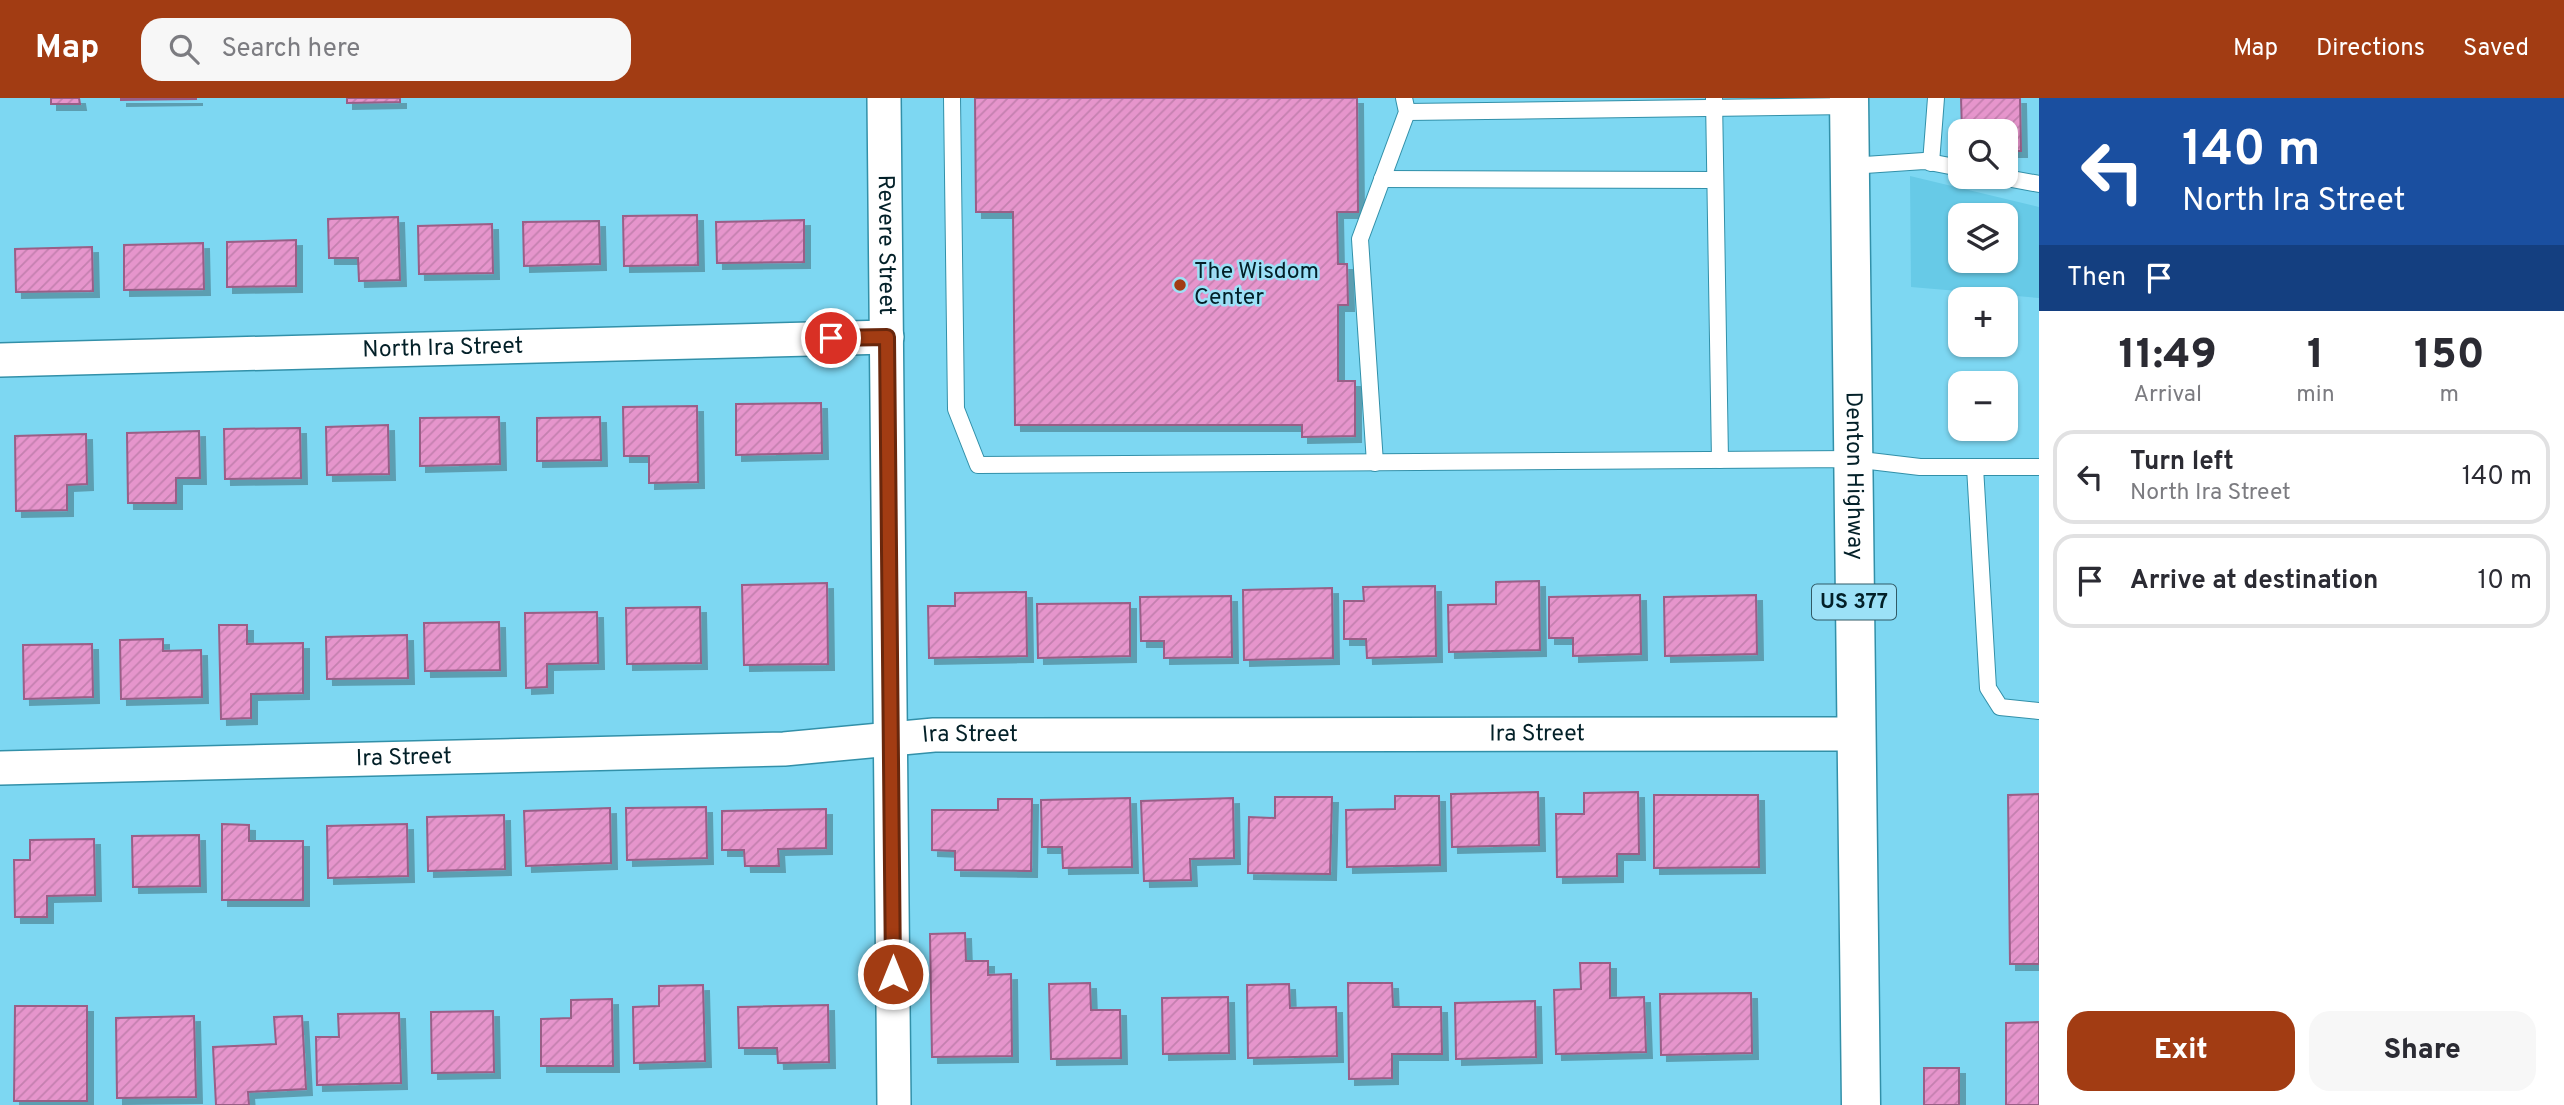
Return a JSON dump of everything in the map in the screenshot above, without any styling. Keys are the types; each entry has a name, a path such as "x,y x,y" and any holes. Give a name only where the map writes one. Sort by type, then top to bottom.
{"main road":[{"name":"Denton Highway","path":"1849,102 1861,1105"}],"street":[{"name":"Revere Street","path":"884,98 894,1105"},
{"name":"North Ira Street","path":"0,360 887,337"},
{"name":"Ira Street","path":"0,768 784,749 934,734 1856,734"}],"lane":[{"path":"953,98 956,409 978,465 1853,459 1920,467 2039,467"},
{"path":"1931,163 1936,98"},
{"path":"1375,463 1360,239 1405,105 1849,102"},
{"path":"1714,103 1720,460"},
{"path":"1850,166 1931,163 1948,167"},
{"path":"1382,179 1715,180"},
{"path":"2018,180 2039,184"},
{"path":"1975,467 1988,688 2000,707 2039,711"}],"shaded area":[{"path":"1910,176 1948,185 1948,189 1964,189 2039,207 2039,298 2018,296 2018,287 1948,287 1948,290 1911,287"}],"building":[{"path":"51,98 79,98 80,104 51,104"},
{"path":"196,98 196,99 121,100"},
{"path":"347,98 400,98 400,102 347,103"},
{"name":"The Wisdom Center","path":"975,98 1357,98 1358,212 1337,212 1338,264 1347,264 1348,305 1338,305 1338,381 1355,381 1355,436 1302,437 1302,425 1015,425 1013,212 976,212"},
{"path":"1961,98 2020,98 2021,151 2018,151 2018,119 1962,119"},
{"path":"697,215 698,265 624,266 623,216"},
{"path":"398,217 400,280 359,281 358,258 329,258 328,219"},
{"path":"804,220 804,262 717,263 716,222"},
{"path":"599,221 600,264 524,266 523,222"},
{"path":"492,224 493,273 419,274 418,226"},
{"path":"296,240 296,286 227,287 227,242"},
{"path":"203,243 204,289 124,290 124,245"},
{"path":"92,247 93,291 16,292 15,249"},
{"path":"821,403 822,453 736,455 736,404"},
{"path":"697,406 698,482 649,483 649,456 624,456 623,407"},
{"path":"499,417 500,464 420,466 420,418"},
{"path":"600,417 601,460 537,461 537,418"},
{"path":"388,425 389,474 327,475 326,427"},
{"path":"300,428 301,478 225,479 224,429"},
{"path":"199,431 200,478 176,478 176,503 128,503 127,433"},
{"path":"86,434 87,484 67,485 67,510 16,511 15,436"},
{"path":"1539,581 1540,650 1449,652 1448,605 1496,604 1496,582"},
{"path":"827,583 828,664 744,665 742,585"},
{"path":"1435,586 1436,656 1367,658 1366,639 1344,639 1344,601 1364,601 1363,587"},
{"path":"1332,588 1333,658 1244,660 1243,590"},
{"path":"1026,592 1027,656 929,658 928,606 955,606 955,593"},
{"path":"1640,595 1641,654 1573,656 1573,638 1549,638 1549,597"},
{"path":"1756,595 1757,654 1665,656 1664,597"},
{"path":"1231,596 1232,657 1164,658 1164,641 1141,641 1140,597"},
{"path":"1130,603 1130,656 1038,658 1037,604"},
{"path":"700,607 701,663 627,664 626,608"},
{"path":"597,612 598,663 547,664 547,687 526,688 525,613"},
{"path":"499,622 500,670 425,671 424,623"},
{"path":"219,625 247,625 247,644 303,643 303,693 251,694 251,718 221,719"},
{"path":"407,635 408,678 327,679 326,637"},
{"path":"163,639 163,651 201,650 202,697 121,699 120,640"},
{"path":"92,644 93,697 24,699 23,645"},
{"path":"1538,792 1539,845 1452,847 1451,794"},
{"path":"1638,792 1639,854 1617,854 1617,876 1557,877 1556,814 1584,814 1584,793"},
{"path":"2039,794 2039,964 2010,964 2008,795"},
{"path":"1654,795 1758,795 1759,867 1654,868"},
{"path":"1395,796 1439,796 1440,865 1347,867 1346,810 1395,809"},
{"path":"1275,797 1332,797 1330,874 1248,873 1249,817 1275,818"},
{"path":"1130,798 1132,867 1063,868 1062,847 1042,847 1041,800"},
{"path":"1233,798 1234,858 1190,859 1191,880 1144,881 1141,801"},
{"path":"998,799 1032,799 1031,871 955,870 955,851 932,850 932,810 998,810"},
{"path":"706,807 707,858 627,860 626,808"},
{"path":"610,808 611,863 526,866 524,811"},
{"path":"826,809 826,848 778,849 779,866 745,866 744,850 722,850 722,811"},
{"path":"504,815 505,869 428,871 427,817"},
{"path":"222,824 249,825 249,841 303,841 303,900 222,900"},
{"path":"407,824 408,876 328,878 327,826"},
{"path":"199,835 200,886 133,887 132,836"},
{"path":"94,839 95,895 47,896 47,917 15,917 14,860 30,860 30,840"},
{"path":"965,933 966,961 988,961 988,975 1011,974 1012,1056 932,1057 930,934"},
{"path":"1580,963 1610,963 1610,998 1644,997 1646,1052 1556,1054 1554,990 1581,989"},
{"path":"1090,983 1091,1010 1120,1010 1121,1058 1051,1059 1049,984"},
{"path":"1348,983 1392,983 1393,1007 1441,1007 1442,1054 1392,1054 1392,1078 1349,1079"},
{"path":"1289,984 1290,1008 1336,1007 1337,1056 1248,1058 1247,985"},
{"path":"703,985 705,1061 634,1063 633,1007 659,1006 659,986"},
{"path":"1751,993 1752,1053 1661,1055 1660,994"},
{"path":"1228,997 1229,1053 1163,1054 1162,998"},
{"path":"612,999 613,1066 541,1066 541,1019 571,1018 571,1000"},
{"path":"1535,1001 1536,1057 1456,1059 1455,1003"},
{"path":"828,1005 829,1062 778,1063 777,1048 739,1048 738,1007"},
{"path":"15,1006 87,1006 87,1101 14,1101"},
{"path":"493,1011 494,1072 432,1073 431,1012"},
{"path":"399,1013 401,1083 317,1085 316,1037 339,1037 338,1014"},
{"path":"194,1016 196,1097 117,1098 116,1018"},
{"path":"302,1016 306,1089 248,1092 249,1105 216,1105 213,1047 276,1044 274,1017"},
{"path":"2039,1022 2039,1105 2006,1105 2006,1023"},
{"path":"1924,1068 1959,1068 1959,1105 1924,1105"}],"place":[{"name":"The Wisdom Center","path":"1180,285"}],"route":[{"path":"831,338 887,337 893,974"}]}
